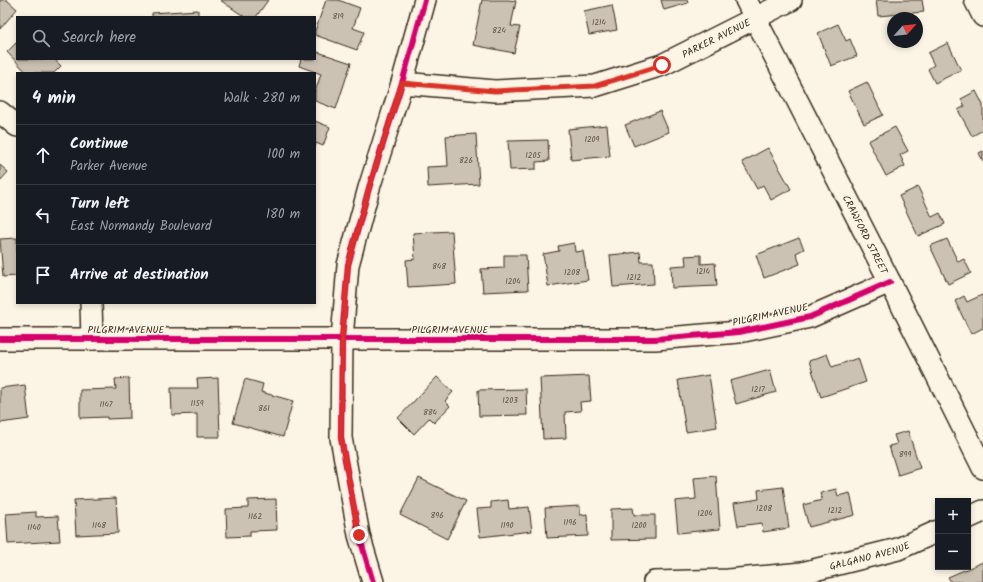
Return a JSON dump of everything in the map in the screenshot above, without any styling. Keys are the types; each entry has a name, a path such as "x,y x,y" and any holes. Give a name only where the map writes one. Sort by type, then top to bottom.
{"street":[{"path":"373,582 359,535 341,438 342,339 348,265 369,188 402,83 425,0"},
{"name":"PARKER AVENUE","path":"402,83 495,91 595,86 662,65 751,9 791,0"},
{"path":"975,0 983,16"},
{"name":"CRAWFORD STREET","path":"751,9 983,468"},
{"path":"0,112 16,125"},
{"name":"PILGRIM AVENUE","path":"0,339 655,339 739,332 810,317 890,282"},
{"path":"91,304 92,339"},
{"path":"971,517 983,511"},
{"name":"GALGANO AVENUE","path":"654,582 728,580 802,573 898,549 935,532"}],"building":[{"path":"0,0 7,0 17,9 0,29"},
{"path":"220,0 268,0 257,16 244,16"},
{"path":"326,0 338,0 360,8 353,28 364,32 357,50 316,35 316,28"},
{"path":"482,0 516,1 511,26 520,27 514,53 473,45"},
{"path":"661,0 687,0 688,3 664,10"},
{"path":"876,0 922,0 924,12 887,12 887,15 878,16"},
{"path":"612,5 617,30 589,35 584,11"},
{"path":"198,10 198,16 152,16 152,13"},
{"path":"838,24 846,41 850,39 857,56 831,66 818,33"},
{"path":"16,43 16,60 55,60 61,66 55,72 26,72 7,52"},
{"path":"948,43 961,70 935,83 928,69 934,65 928,53"},
{"path":"316,51 351,63 336,109 316,101 316,89 321,74 299,66 301,60 316,60"},
{"path":"867,82 883,115 864,124 848,91"},
{"path":"976,91 983,105 983,130 972,136 958,110 965,106 961,99"},
{"path":"660,111 669,132 634,146 625,125"},
{"path":"316,121 330,127 323,146 316,143"},
{"path":"607,125 610,156 571,160 568,129"},
{"path":"895,127 908,151 900,155 905,166 886,176 868,141"},
{"path":"476,134 479,184 428,187 427,167 448,166 446,136"},
{"path":"548,140 549,161 536,162 536,169 510,170 508,141"},
{"path":"768,148 791,189 771,200 763,185 757,189 742,162"},
{"path":"983,151 983,161 979,153"},
{"path":"0,165 8,172 0,181"},
{"path":"918,187 932,217 940,213 945,224 918,236 899,196"},
{"path":"452,231 456,284 408,287 406,260 415,259 413,233"},
{"path":"16,238 16,276 3,277 0,239"},
{"path":"799,238 804,249 796,253 800,264 764,278 756,255"},
{"path":"947,239 958,262 964,259 971,273 948,284 930,246"},
{"path":"574,243 575,252 583,251 588,280 548,286 543,254 559,251 558,246"},
{"path":"640,252 641,262 653,262 654,284 613,287 610,255"},
{"path":"504,255 526,255 528,290 483,292 481,269 504,268"},
{"path":"701,255 701,264 715,263 717,286 672,288 671,266 686,265 685,256"},
{"path":"982,295 983,328 971,334 955,301 964,296 967,302"},
{"path":"827,354 832,367 858,358 866,382 821,397 809,361"},
{"path":"770,370 776,392 736,404 730,381"},
{"path":"709,375 717,427 686,432 678,380"},
{"path":"589,376 591,401 580,402 581,411 565,412 566,438 543,439 540,378"},
{"path":"437,377 453,392 445,401 450,406 434,423 429,418 414,434 398,418"},
{"path":"129,378 130,418 80,418 80,390 116,389 115,379"},
{"path":"218,378 220,437 197,437 197,414 172,415 171,388 198,388 197,379"},
{"path":"245,379 263,384 261,392 293,401 283,437 233,423"},
{"path":"25,385 29,419 0,423 0,388"},
{"path":"526,389 527,415 479,416 478,390"},
{"path":"908,431 920,468 898,475 889,446 897,444 894,435"},
{"path":"716,476 720,529 678,533 675,501 696,499 694,478"},
{"path":"419,478 466,501 447,539 400,515"},
{"path":"783,487 789,528 763,532 762,523 738,526 734,503 759,499 758,490"},
{"path":"836,489 838,496 850,493 855,515 809,527 803,505 822,500 820,493"},
{"path":"116,498 118,533 76,535 74,500"},
{"path":"276,499 277,530 250,531 250,536 227,537 226,509 248,508 248,500"},
{"path":"508,500 509,509 529,507 532,531 480,537 477,509 491,508 491,502"},
{"path":"580,506 580,515 587,514 588,536 547,538 545,508"},
{"path":"633,508 634,515 655,515 655,539 611,540 611,509"},
{"path":"36,512 36,517 58,516 60,541 8,544 6,514"},
{"path":"983,562 983,582 951,582 948,577 964,570 971,570 971,567"}],"cycle path":[{"path":"373,582 359,535 341,438 342,339 348,265 369,188 402,83 425,0"},
{"path":"0,339 655,339 739,332 810,317 890,282"}],"route":[{"path":"359,535 341,438 342,339 348,265 369,188 402,83 495,91 595,86 662,65"}]}
